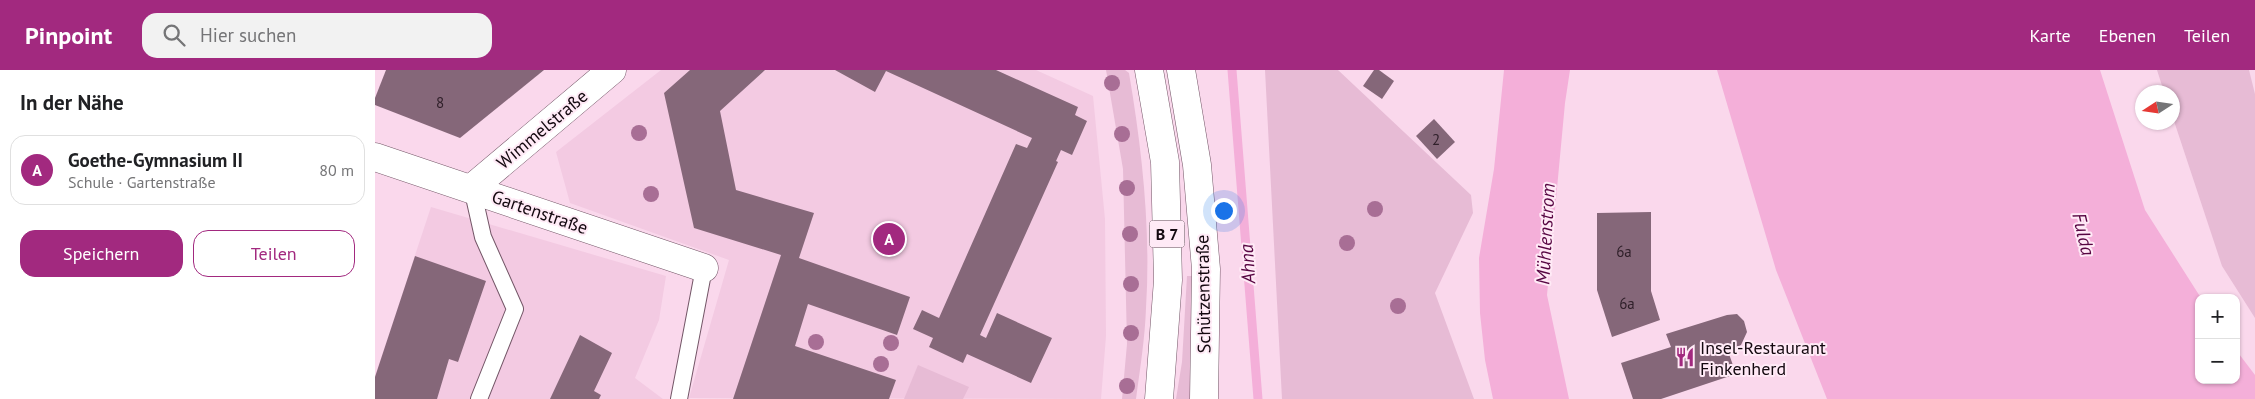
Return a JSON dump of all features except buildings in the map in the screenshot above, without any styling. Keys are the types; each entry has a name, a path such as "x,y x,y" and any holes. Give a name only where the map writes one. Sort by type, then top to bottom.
{"main road":[{"name":"Wimmelstraße","path":"472,188 611,70"},
{"name":"Schützenstraße","path":"1149,70 1165,162 1168,280 1159,399"},
{"name":"Schützenstraße","path":"1181,70 1197,165 1206,269 1204,399"},
{"name":"Gartenstraße","path":"375,157 472,188 704,268"}],"lane":[{"path":"472,188 483,237 515,309 479,399"},
{"path":"679,399 704,268"}],"shaded area":[{"path":"661,70 1036,70 1093,96 1105,219 1106,336 1101,399 689,398 729,260 570,203 556,152"},
{"path":"1106,70 1125,70 1129,73 1138,131 1144,190 1147,249 1145,331 1136,399 1122,399 1127,344 1123,169"},
{"path":"1265,70 1338,70 1471,195 1473,213 1435,293 1474,399 1282,399"},
{"path":"2157,70 2249,70 2255,94 2255,318 2222,266 2177,130 2180,130 2180,85 2162,85"},
{"path":"431,207 666,276 659,320 635,378 663,399 375,399 375,376"},
{"path":"1187,276 1195,276 1192,399 1176,399 1182,362"},
{"path":"918,365 969,387 963,399 904,399"}],"water":[{"name":"Mühlenstrom","path":"1504,70 1570,70 1565,103 1547,295 1569,399 1493,399 1485,360 1480,313 1479,258 1494,169"},
{"name":"Fulda","path":"1717,70 2100,70 2145,210 2198,294 2195,294 2195,384 2240,384 2240,355 2255,375 2255,399 1827,399 1776,270"}],"waterway":[{"name":"Ahna","path":"1232,70 1258,399"}],"place":[{"name":"Goethe-Gymnasium II","path":"889,239"},
{"name":"Insel-Restaurant Finkenherd","path":"1685,357"}]}
